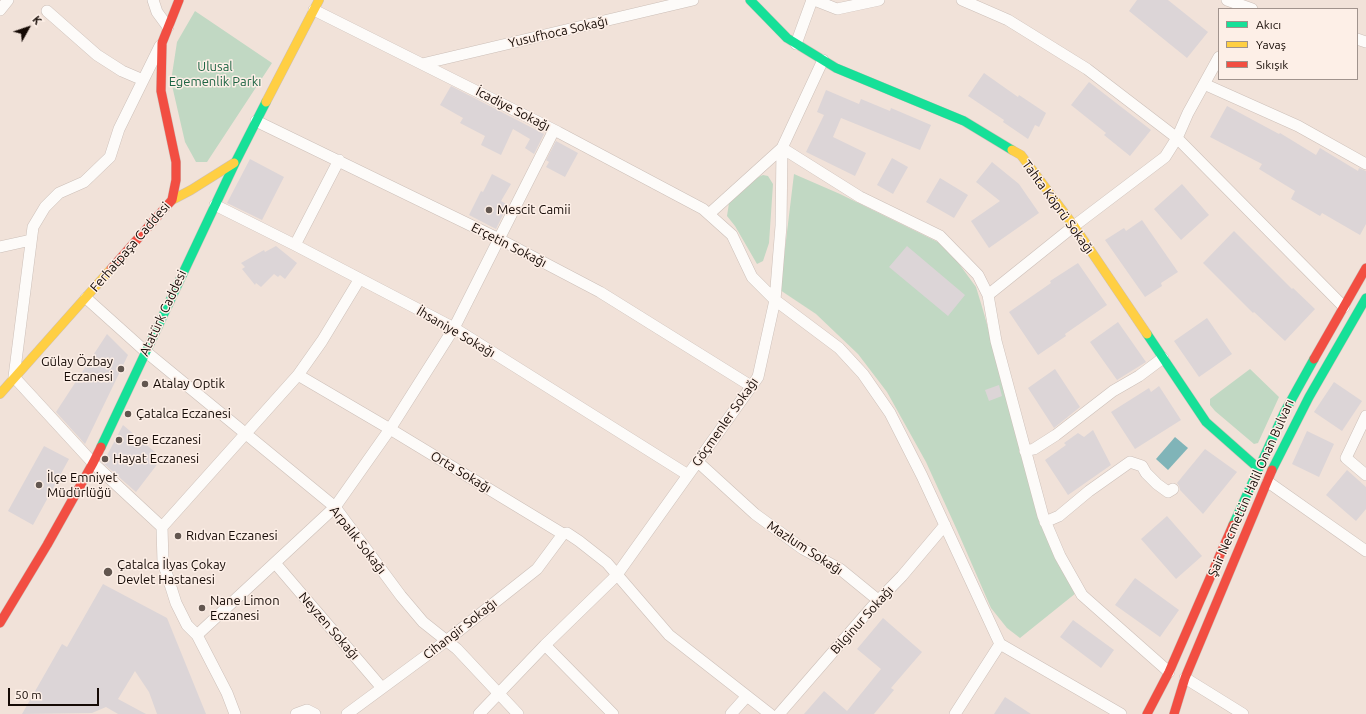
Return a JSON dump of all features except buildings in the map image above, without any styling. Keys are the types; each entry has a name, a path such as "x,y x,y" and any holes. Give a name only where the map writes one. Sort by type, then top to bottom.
{"main road":[{"name":"Ferhatpaşa Caddesi","path":"0,394 172,200 176,180 176,162 161,91 162,43 179,0"},
{"name":"Tahta Köprü Sokağı","path":"750,0 787,38 836,68 964,121 1021,154 1074,226 1206,422 1258,468"},
{"name":"Atatürk Caddesi","path":"0,623 47,545 93,463 235,163 317,5"},
{"path":"172,200 235,163"},
{"name":"Şair Necmettin Halil Onan Bulvarı","path":"1147,714 1169,672 1258,468 1284,413 1366,268"},
{"name":"Şair Necmettin Halil Onan Bulvarı","path":"1174,714 1185,678 1268,482 1312,391 1366,298"}],"street":[{"path":"0,10 8,0"},
{"path":"153,0 157,12 168,27"},
{"name":"Yusufhoca Sokağı","path":"422,64 693,0"},
{"path":"796,44 813,0 837,9 879,0"},
{"path":"962,0 1008,20 1087,69 1178,138 1344,306"},
{"path":"1227,0 1248,6"},
{"name":"İcadiye Sokağı","path":"317,5 422,64 554,130 703,209 732,235 752,277 775,300 839,348 864,374 890,413 922,476 1000,644"},
{"path":"47,11 97,55 122,71 143,80"},
{"path":"162,43 119,129 110,157 84,182 59,193 45,207 33,227 14,377 93,463 162,527"},
{"path":"988,295 1074,226 1165,158 1178,138 1188,113 1218,59"},
{"name":"Göçmenler Sokağı","path":"479,714 545,645 616,576 758,377 775,300 781,226 782,148 823,60"},
{"path":"1204,84 1298,126 1366,164"},
{"name":"Erçetin Sokağı","path":"256,121 499,239 600,292 751,386"},
{"path":"197,635 335,507 390,429 454,328 554,130"},
{"path":"709,214 782,148 860,197 940,236 978,275 988,295 996,341 1025,451 1045,522 1060,556 1082,595 1169,672"},
{"path":"295,245 339,160"},
{"name":"İhsaniye Sokağı","path":"215,205 454,328 688,475"},
{"path":"0,247 31,240"},
{"path":"235,714 227,693 197,635 187,625 179,608 163,562 162,527 298,375 322,341 359,280"},
{"name":"Arpalık Sokağı","path":"86,298 145,351 335,507 423,622 457,649 518,714"},
{"path":"1025,451 1034,449 1113,391 1139,376 1163,358"},
{"name":"Orta Sokağı","path":"298,375 563,534 567,533 607,563 616,576"},
{"path":"1366,416 1346,458 1366,475"},
{"name":"Mazlum Sokağı","path":"698,462 755,514 803,549 840,569 878,600"},
{"path":"1045,522 1059,516 1089,491 1130,462 1142,466 1146,473 1168,492 1173,489"},
{"path":"1268,482 1366,551"},
{"name":"Bilginur Sokağı","path":"779,714 878,600 902,576 945,526"},
{"name":"Cihangir Sokağı","path":"347,714 446,641 537,569 563,534"},
{"name":"Neyzen Sokağı","path":"275,563 382,688"},
{"path":"616,576 669,635 770,714"},
{"path":"955,714 1000,644 1121,714"},
{"path":"545,645 613,714"},
{"path":"1185,678 1243,714"},
{"path":"731,714 747,696"},
{"path":"296,714 307,710 315,714"}],"green space":[{"name":"Ulusal Egemenlik Parkı","path":"195,11 272,63 207,162 196,162 185,142 171,81 177,42"},
{"path":"794,174 840,194 946,246 976,287 1015,425 1076,593 1020,638 1007,628 991,608 926,462 887,392 858,354 816,314 780,290"},
{"path":"763,175 768,176 773,184 769,243 763,261 757,264 735,226 727,216 729,203 754,179"},
{"path":"1250,369 1279,397 1258,443 1254,444 1210,405 1210,399"}],"water":[{"path":"1175,437 1188,448 1168,470 1156,459"}],"traffic: fast":[{"path":"750,0 787,38 836,68 964,121 1012,150"},
{"path":"101,447 235,163 266,102"},
{"path":"1272,470 1309,397 1366,298"},
{"path":"1147,334 1206,422 1258,468"},
{"path":"1233,525 1284,413 1314,359"}],"traffic: slow":[{"path":"266,102 319,0"},
{"path":"1012,150 1021,155 1074,226 1147,334"},
{"path":"172,200 234,163"},
{"path":"0,394 111,269"}],"traffic: jam":[{"path":"111,269 172,200 176,180 176,162 161,91 162,43 179,0"},
{"path":"1314,359 1366,268"},
{"path":"0,623 47,545 101,447"},
{"path":"1174,714 1185,678 1272,470"},
{"path":"1147,714 1169,672 1233,525"}],"place":[{"name":"Mescit Camii","path":"489,210"},
{"name":"Gülay Özbay Eczanesi","path":"121,369"},
{"name":"Atalay Optik","path":"145,384"},
{"name":"Çatalca Eczanesi","path":"128,414"},
{"name":"Ege Eczanesi","path":"119,440"},
{"name":"Hayat Eczanesi","path":"105,459"},
{"name":"İlçe Emniyet Müdürlüğü","path":"39,485"},
{"name":"Rıdvan Eczanesi","path":"178,536"},
{"name":"Çatalca İlyas Çokay Devlet Hastanesi","path":"108,572"},
{"name":"Nane Limon Eczanesi","path":"202,608"}]}
